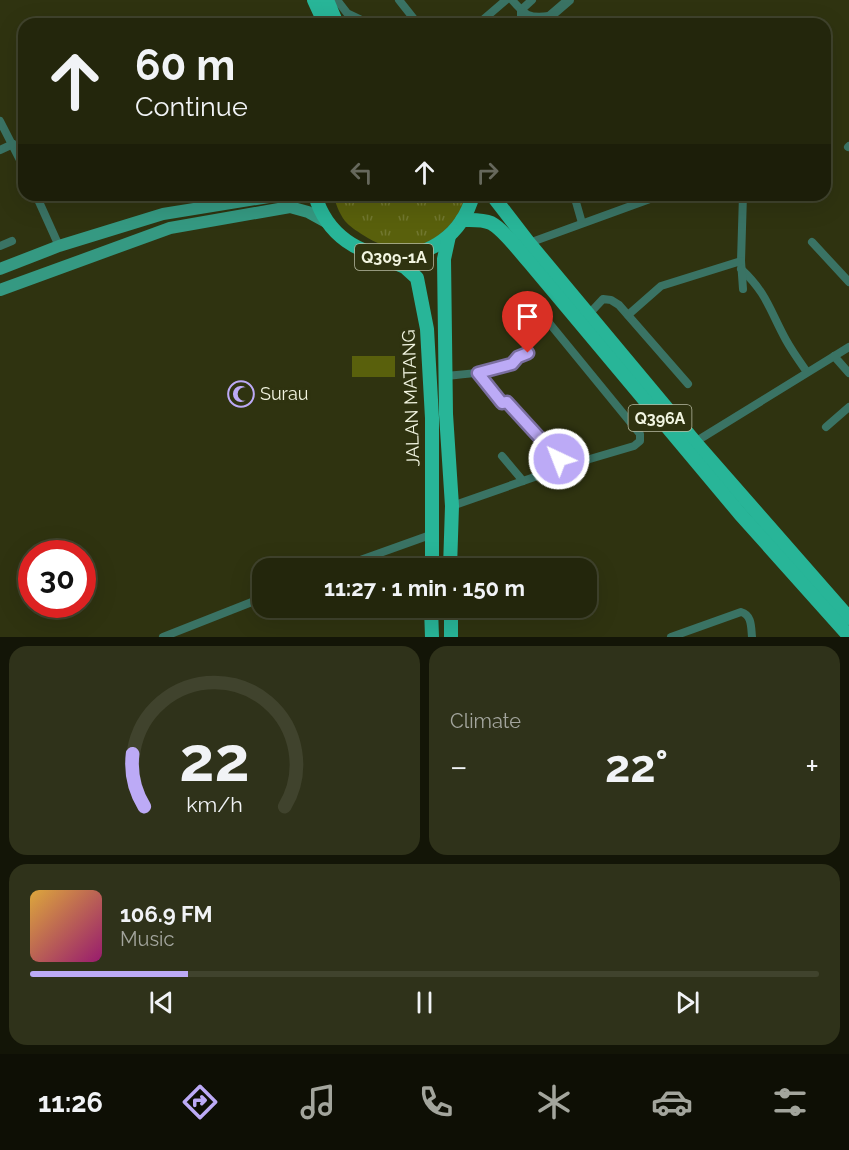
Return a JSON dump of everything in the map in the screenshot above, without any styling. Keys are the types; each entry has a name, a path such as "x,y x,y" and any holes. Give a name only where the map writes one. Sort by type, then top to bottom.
{"main road":[{"path":"316,0 323,18"},
{"path":"327,0 334,18"},
{"path":"0,269 59,246 163,214 244,201"},
{"name":"Q309-1A","path":"317,201 328,223 348,243 374,254 400,256 418,253 448,236 462,220 470,201"},
{"path":"497,201 694,442 849,618"},
{"path":"0,290 170,228 290,207 308,212 328,223"},
{"name":"Q396A","path":"462,220 486,221 493,224 529,262 740,514 849,636"},
{"name":"JALAN MATANG","path":"448,236 444,259 446,414 452,506 450,558"},
{"name":"JALAN MATANG","path":"374,254 405,267 417,278 427,329 430,366 432,558"},
{"path":"431,618 432,637"},
{"path":"450,618 451,637"}],"street":[{"path":"337,0 347,13 357,18"},
{"path":"399,0 413,18"},
{"path":"485,18 506,0"},
{"path":"512,0 520,10 535,18 550,16"},
{"path":"520,10 532,0"},
{"path":"548,18 569,0"},
{"path":"520,10 521,18"},
{"path":"0,121 18,154"},
{"path":"0,150 14,144"},
{"path":"39,201 59,246"},
{"path":"576,201 582,223"},
{"path":"529,243 644,201"},
{"path":"743,201 741,265 743,289"},
{"path":"0,246 12,241"},
{"path":"812,242 849,282"},
{"path":"628,315 661,285 741,265"},
{"path":"741,265 757,283 787,342 807,372"},
{"path":"588,314 607,298 619,305 688,384"},
{"path":"446,376 478,373 512,364 518,357 528,353 532,327 542,319 550,324 640,434 640,441 634,446 566,466 452,506"},
{"path":"694,442 849,346"},
{"path":"834,356 849,373"},
{"path":"478,373 502,403 507,402 566,466"},
{"path":"826,427 849,407"},
{"path":"502,456 523,481"},
{"path":"366,558 433,534"},
{"path":"163,637 252,602"},
{"path":"671,637 741,612 750,618 752,637"}],"green space":[{"path":"335,201 464,201 450,225 438,236 411,247 395,247 379,243 363,235 345,221"},
{"path":"352,356 395,356 395,377 352,377"}],"place":[{"name":"Surau","path":"241,394"}],"route":[{"path":"528,353 518,357 512,364 478,373 502,403 507,402 559,459"}]}
